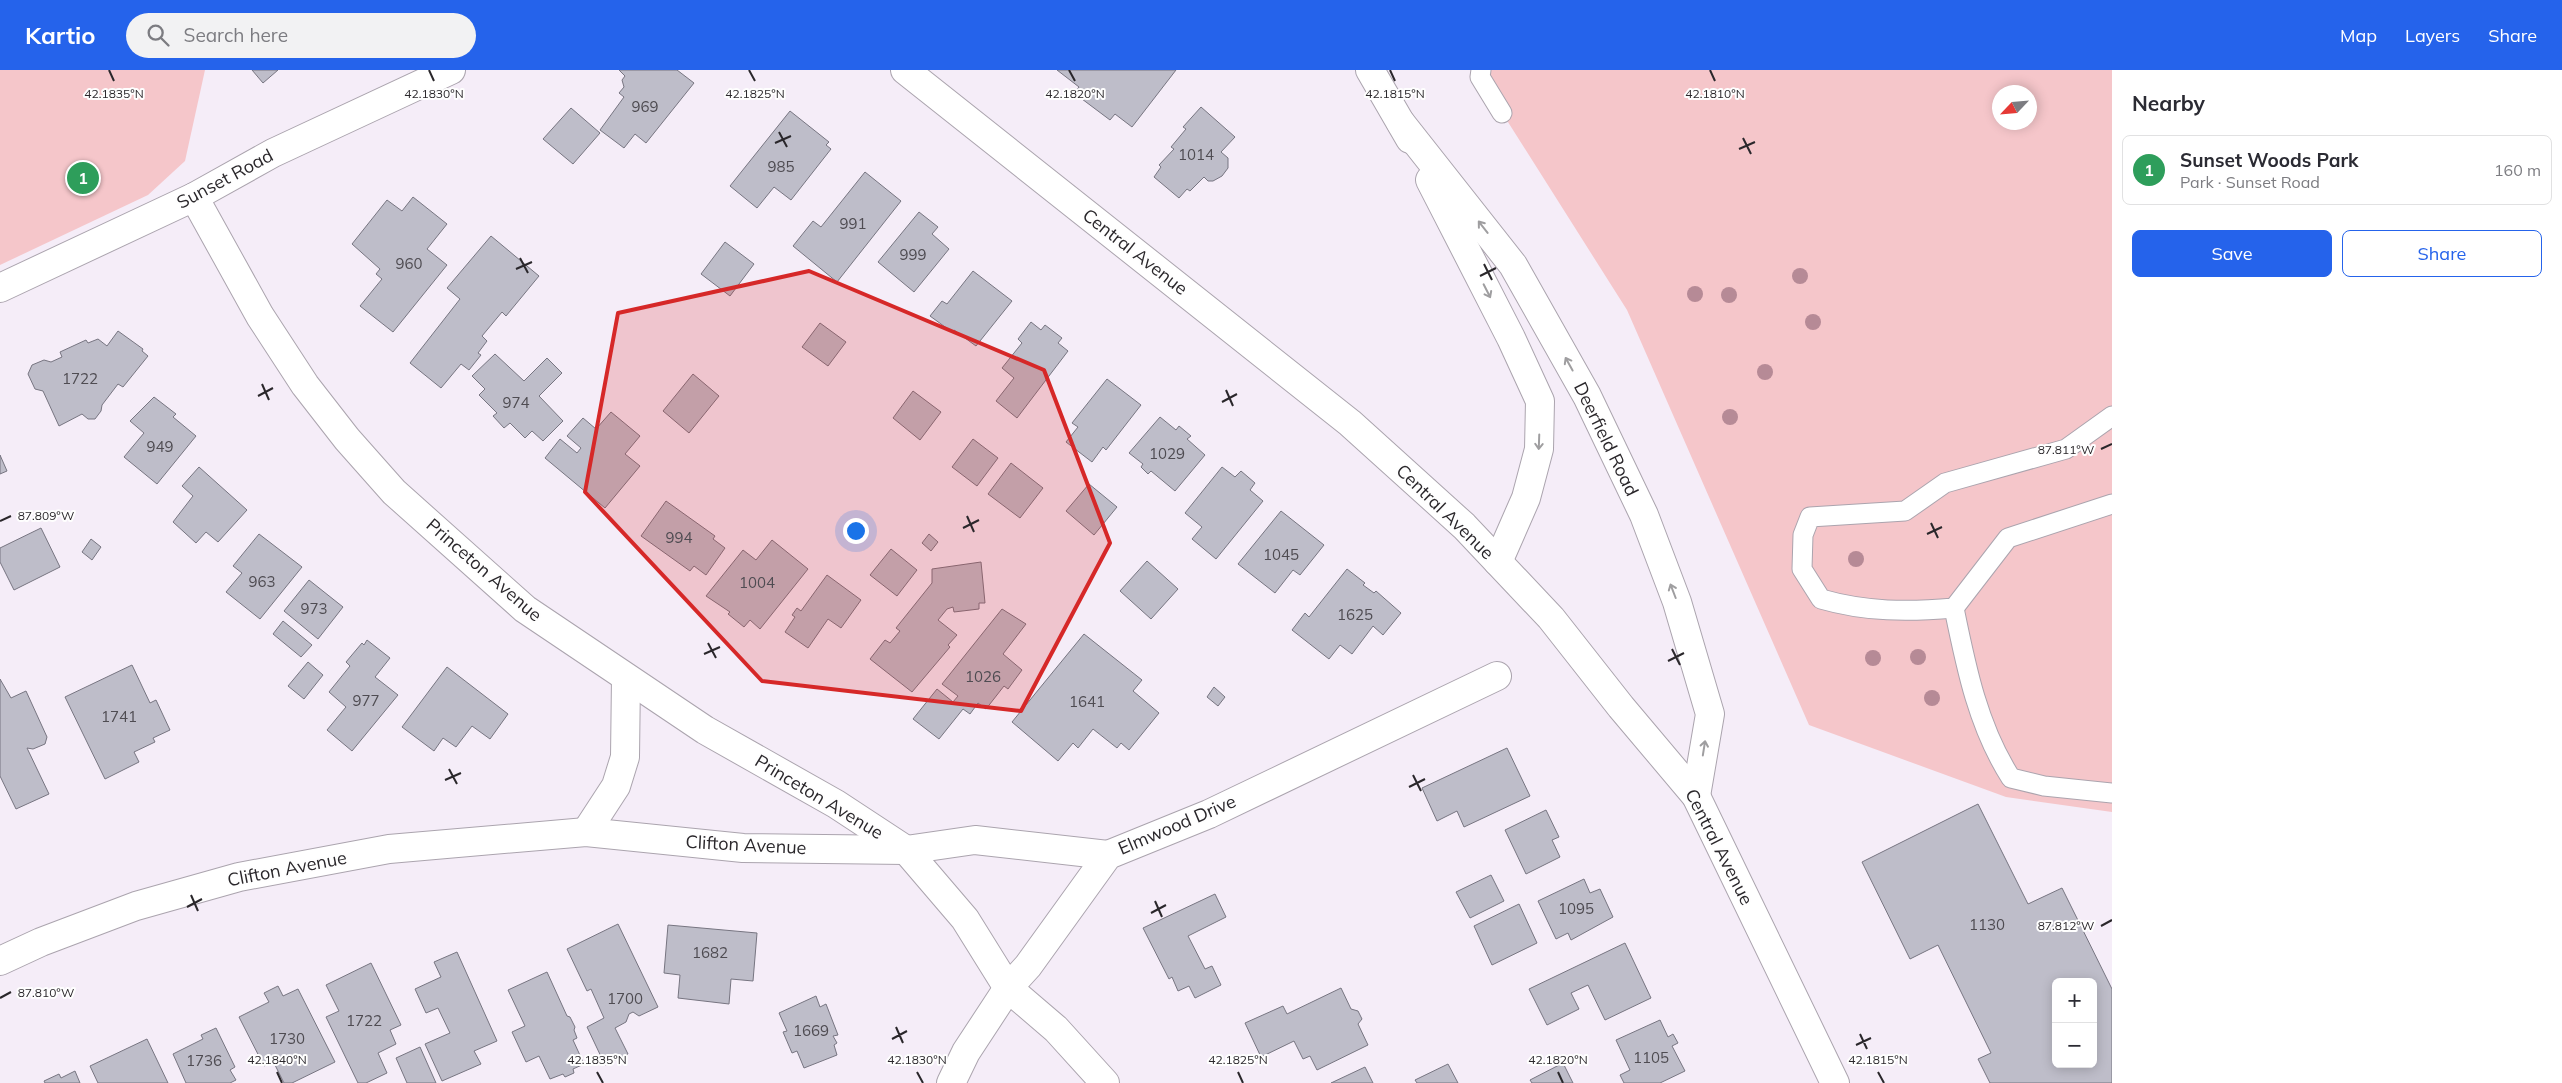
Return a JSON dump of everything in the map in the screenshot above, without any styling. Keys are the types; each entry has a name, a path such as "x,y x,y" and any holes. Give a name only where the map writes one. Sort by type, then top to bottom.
{"street":[{"name":"Sunset Road","path":"0,288 194,196 274,153 451,70"},
{"name":"Central Avenue","path":"905,70 1350,423 1464,526 1551,618 1621,707 1696,796 1835,1083"},
{"name":"Deerfield Road","path":"1370,70 1402,123 1512,338 1540,401 1539,448 1526,498 1498,562"},
{"name":"Deerfield Road","path":"1402,123 1513,265 1587,396 1644,515 1677,602 1710,714 1696,796"},
{"name":"Princeton Avenue","path":"194,196 260,316 305,385 353,446 394,492 525,609 705,730 836,804 906,850 964,919 1008,988 1056,1029 1106,1083"},
{"name":"Elmwood Drive","path":"951,1083 966,1052 1008,988 1028,966 1108,855 1208,814 1497,676"},
{"path":"586,832 616,786 625,756 626,678"},
{"name":"Clifton Avenue","path":"0,961 41,942 136,906 239,876 389,849 586,832 743,848 906,850"},
{"path":"906,850 975,840 1108,855"}],"lane":[{"path":"1481,70 1480,77 1502,113"},
{"path":"2112,416 2066,448 1945,482 1905,511 1810,517 1803,534 1802,568 1821,599 1850,607 1880,611 1917,612 1954,608 2008,538 2112,504"},
{"path":"1954,608 1968,677 1995,752 2011,778 2044,786 2112,792"}],"highlighted area":[{"path":"809,271 1044,370 1110,543 1021,711 762,681 585,492 618,313"}],"shaded area":[{"path":"0,70 205,70 185,161 148,195 0,265"},
{"path":"1475,70 2112,70 2112,812 2006,797 1809,725 1627,310"}],"building":[{"path":"252,70 278,70 263,83"},
{"path":"619,70 677,70 694,83 646,143 635,134 624,148 600,130 624,97 619,93 624,87 622,80 625,76"},
{"path":"1057,70 1176,70 1132,127 1115,114 1110,120 1074,93 1079,87"},
{"path":"1201,107 1235,137 1221,152 1228,158 1228,168 1222,176 1213,181 1208,181 1204,177 1190,191 1187,189 1179,198 1154,177 1161,167 1159,165 1174,149 1171,147 1186,129 1183,127"},
{"path":"571,108 600,133 573,164 543,139"},
{"path":"790,111 829,142 826,145 831,149 791,200 774,187 757,208 730,186"},
{"path":"865,172 901,201 837,282 793,246 813,221 821,227"},
{"path":"413,197 447,224 427,249 447,265 393,332 360,306 382,279 376,274 380,269 352,244 387,200 402,211"},
{"path":"919,212 938,227 932,234 949,249 914,292 878,262"},
{"path":"491,236 539,276 506,316 502,312 482,336 487,341 478,353 481,355 469,370 461,364 441,388 410,363 460,299 447,288"},
{"path":"725,242 754,264 730,296 701,274"},
{"path":"973,271 1012,301 976,346 930,316 942,301 947,304"},
{"path":"1031,322 1041,330 1045,325 1062,338 1058,343 1068,351 1017,418 996,401 1014,378 1002,368 1022,343 1018,339"},
{"path":"820,323 846,342 828,366 802,347"},
{"path":"118,331 143,349 142,351 148,356 123,387 118,384 102,405 101,411 95,419 88,419 82,414 59,426 43,391 35,389 28,374 32,365 44,360 51,362 62,357 60,352 86,340 88,343 98,339 107,346"},
{"path":"495,354 524,381 547,358 562,373 539,396 563,421 543,441 532,431 525,438 510,423 504,428 493,416 497,413 479,395 485,389 472,376"},
{"path":"693,374 719,396 689,433 663,411"},
{"path":"1107,379 1141,405 1106,450 1103,447 1092,462 1066,442 1078,427 1072,423"},
{"path":"913,391 941,412 920,440 893,418"},
{"path":"154,397 176,414 173,417 196,436 157,484 124,457 144,433 130,421"},
{"path":"611,412 640,436 625,454 640,466 605,508 545,458 560,439 577,453 581,448 567,436 583,418 596,429"},
{"path":"1160,417 1176,430 1179,426 1191,436 1187,439 1205,455 1175,491 1151,471 1148,474 1141,467 1143,464 1129,453"},
{"path":"973,439 998,458 977,486 952,467"},
{"path":"0,455 7,471 0,474"},
{"path":"1011,463 1043,488 1020,518 988,494"},
{"path":"199,467 247,510 218,542 206,532 196,543 173,522 193,496 182,486"},
{"path":"1222,467 1235,477 1241,471 1255,483 1250,490 1263,501 1216,559 1192,539 1202,527 1185,513"},
{"path":"1089,484 1117,507 1094,535 1066,511"},
{"path":"666,501 715,536 713,539 725,548 706,575 694,566 690,571 641,536"},
{"path":"1281,511 1324,545 1300,575 1293,570 1275,593 1238,564"},
{"path":"41,528 60,567 14,590 0,562 0,548"},
{"path":"259,534 302,567 260,619 226,592 242,573 233,566"},
{"path":"929,534 938,542 931,551 922,543"},
{"path":"91,539 101,547 92,560 82,552"},
{"path":"772,540 808,569 760,629 750,620 744,627 728,614 730,612 706,596 743,550 756,560"},
{"path":"891,549 917,570 897,596 870,575"},
{"path":"1147,561 1178,589 1151,619 1120,591"},
{"path":"981,562 985,603 979,603 979,609 954,612 953,607 947,609 938,620 957,635 948,645 950,647 912,692 870,659 885,640 890,643 900,631 896,628 932,583 932,569"},
{"path":"1347,569 1365,583 1363,585 1374,593 1376,591 1401,613 1383,635 1373,626 1352,654 1340,645 1329,659 1292,630 1305,613 1309,617"},
{"path":"827,575 861,600 841,628 828,619 808,648 785,632 795,617 792,615 797,608 801,611"},
{"path":"309,580 343,607 318,639 284,611"},
{"path":"1002,609 1026,624 1003,654 1022,670 1008,689 1004,686 986,709 978,703 970,714 963,709 939,739 913,719 937,689 953,702 958,696 942,684"},
{"path":"283,621 312,645 301,657 273,634"},
{"path":"1084,634 1142,680 1133,691 1159,713 1129,750 1121,743 1117,748 1093,729 1078,748 1073,743 1058,761 1012,722"},
{"path":"367,640 390,658 375,677 398,695 352,751 327,730 346,707 329,692 350,666 346,662 362,643 364,645"},
{"path":"308,662 323,675 304,699 288,686"},
{"path":"132,665 150,703 156,700 170,730 153,738 155,742 134,752 139,762 105,779 65,697"},
{"path":"447,667 508,714 490,739 472,726 456,747 443,738 434,751 402,727"},
{"path":"0,679 11,698 26,691 47,737 45,744 33,749 27,748 49,794 16,809 0,776"},
{"path":"1214,687 1225,697 1218,706 1207,697"},
{"path":"1507,748 1530,796 1464,827 1457,811 1437,821 1422,788"},
{"path":"1978,804 2028,904 2062,888 2112,989 2112,1083 1990,1083 1978,1059 1991,1053 1938,945 1910,959 1862,862"},
{"path":"1546,810 1559,837 1552,840 1560,857 1526,874 1505,830"},
{"path":"1491,875 1504,901 1470,918 1456,892"},
{"path":"1584,879 1590,893 1600,889 1613,917 1571,940 1568,933 1556,939 1538,901"},
{"path":"1215,894 1226,917 1188,936 1205,969 1212,966 1221,985 1195,998 1189,986 1178,991 1172,977 1169,979 1143,928"},
{"path":"1519,904 1537,943 1492,965 1474,926"},
{"path":"618,924 658,1007 639,1016 633,1012 629,1014 626,1022 615,1028 628,1054 605,1065 587,1027 604,1018 591,989 587,991 567,949"},
{"path":"668,925 757,933 753,981 731,979 729,1004 678,998 680,975 664,973"},
{"path":"1625,943 1651,998 1605,1020 1588,985 1571,993 1579,1009 1547,1025 1529,989"},
{"path":"457,952 497,1041 474,1051 481,1064 442,1081 425,1044 450,1033 438,1008 426,1013 415,989 441,977 434,962"},
{"path":"371,963 401,1025 390,1030 396,1044 378,1053 387,1073 366,1083 358,1083 326,1017 339,1011 326,985"},
{"path":"547,972 567,1016 570,1017 575,1027 574,1030 577,1038 573,1040 584,1064 573,1069 574,1073 565,1077 563,1074 550,1079 539,1056 526,1062 512,1032 525,1026 508,990"},
{"path":"278,986 283,996 298,989 335,1062 292,1083 284,1083 273,1061 264,1066 239,1017 269,1002 264,993"},
{"path":"1341,988 1351,1009 1358,1011 1362,1019 1358,1024 1368,1045 1317,1070 1310,1056 1303,1059 1294,1041 1261,1057 1245,1023 1283,1006 1287,1014"},
{"path":"816,996 820,1007 826,1004 838,1035 833,1036 837,1043 834,1045 837,1055 804,1068 797,1051 792,1053 783,1032 787,1031 779,1013"},
{"path":"1660,1020 1668,1037 1673,1034 1678,1043 1672,1046 1685,1071 1660,1083 1624,1083 1620,1075 1630,1070 1616,1040"},
{"path":"216,1028 235,1067 230,1070 236,1080 230,1083 186,1083 173,1054 203,1039 201,1035"},
{"path":"147,1039 168,1083 98,1083 90,1066"},
{"path":"420,1047 436,1083 407,1083 396,1058"},
{"path":"1563,1063 1573,1083 1532,1083 1530,1080"},
{"path":"1448,1064 1458,1083 1417,1083 1415,1080"},
{"path":"1365,1067 1373,1083 1331,1083"},
{"path":"75,1071 80,1083 45,1083 44,1081 59,1074 61,1078"}],"place":[{"name":"Sunset Woods Park","path":"83,178"}]}
